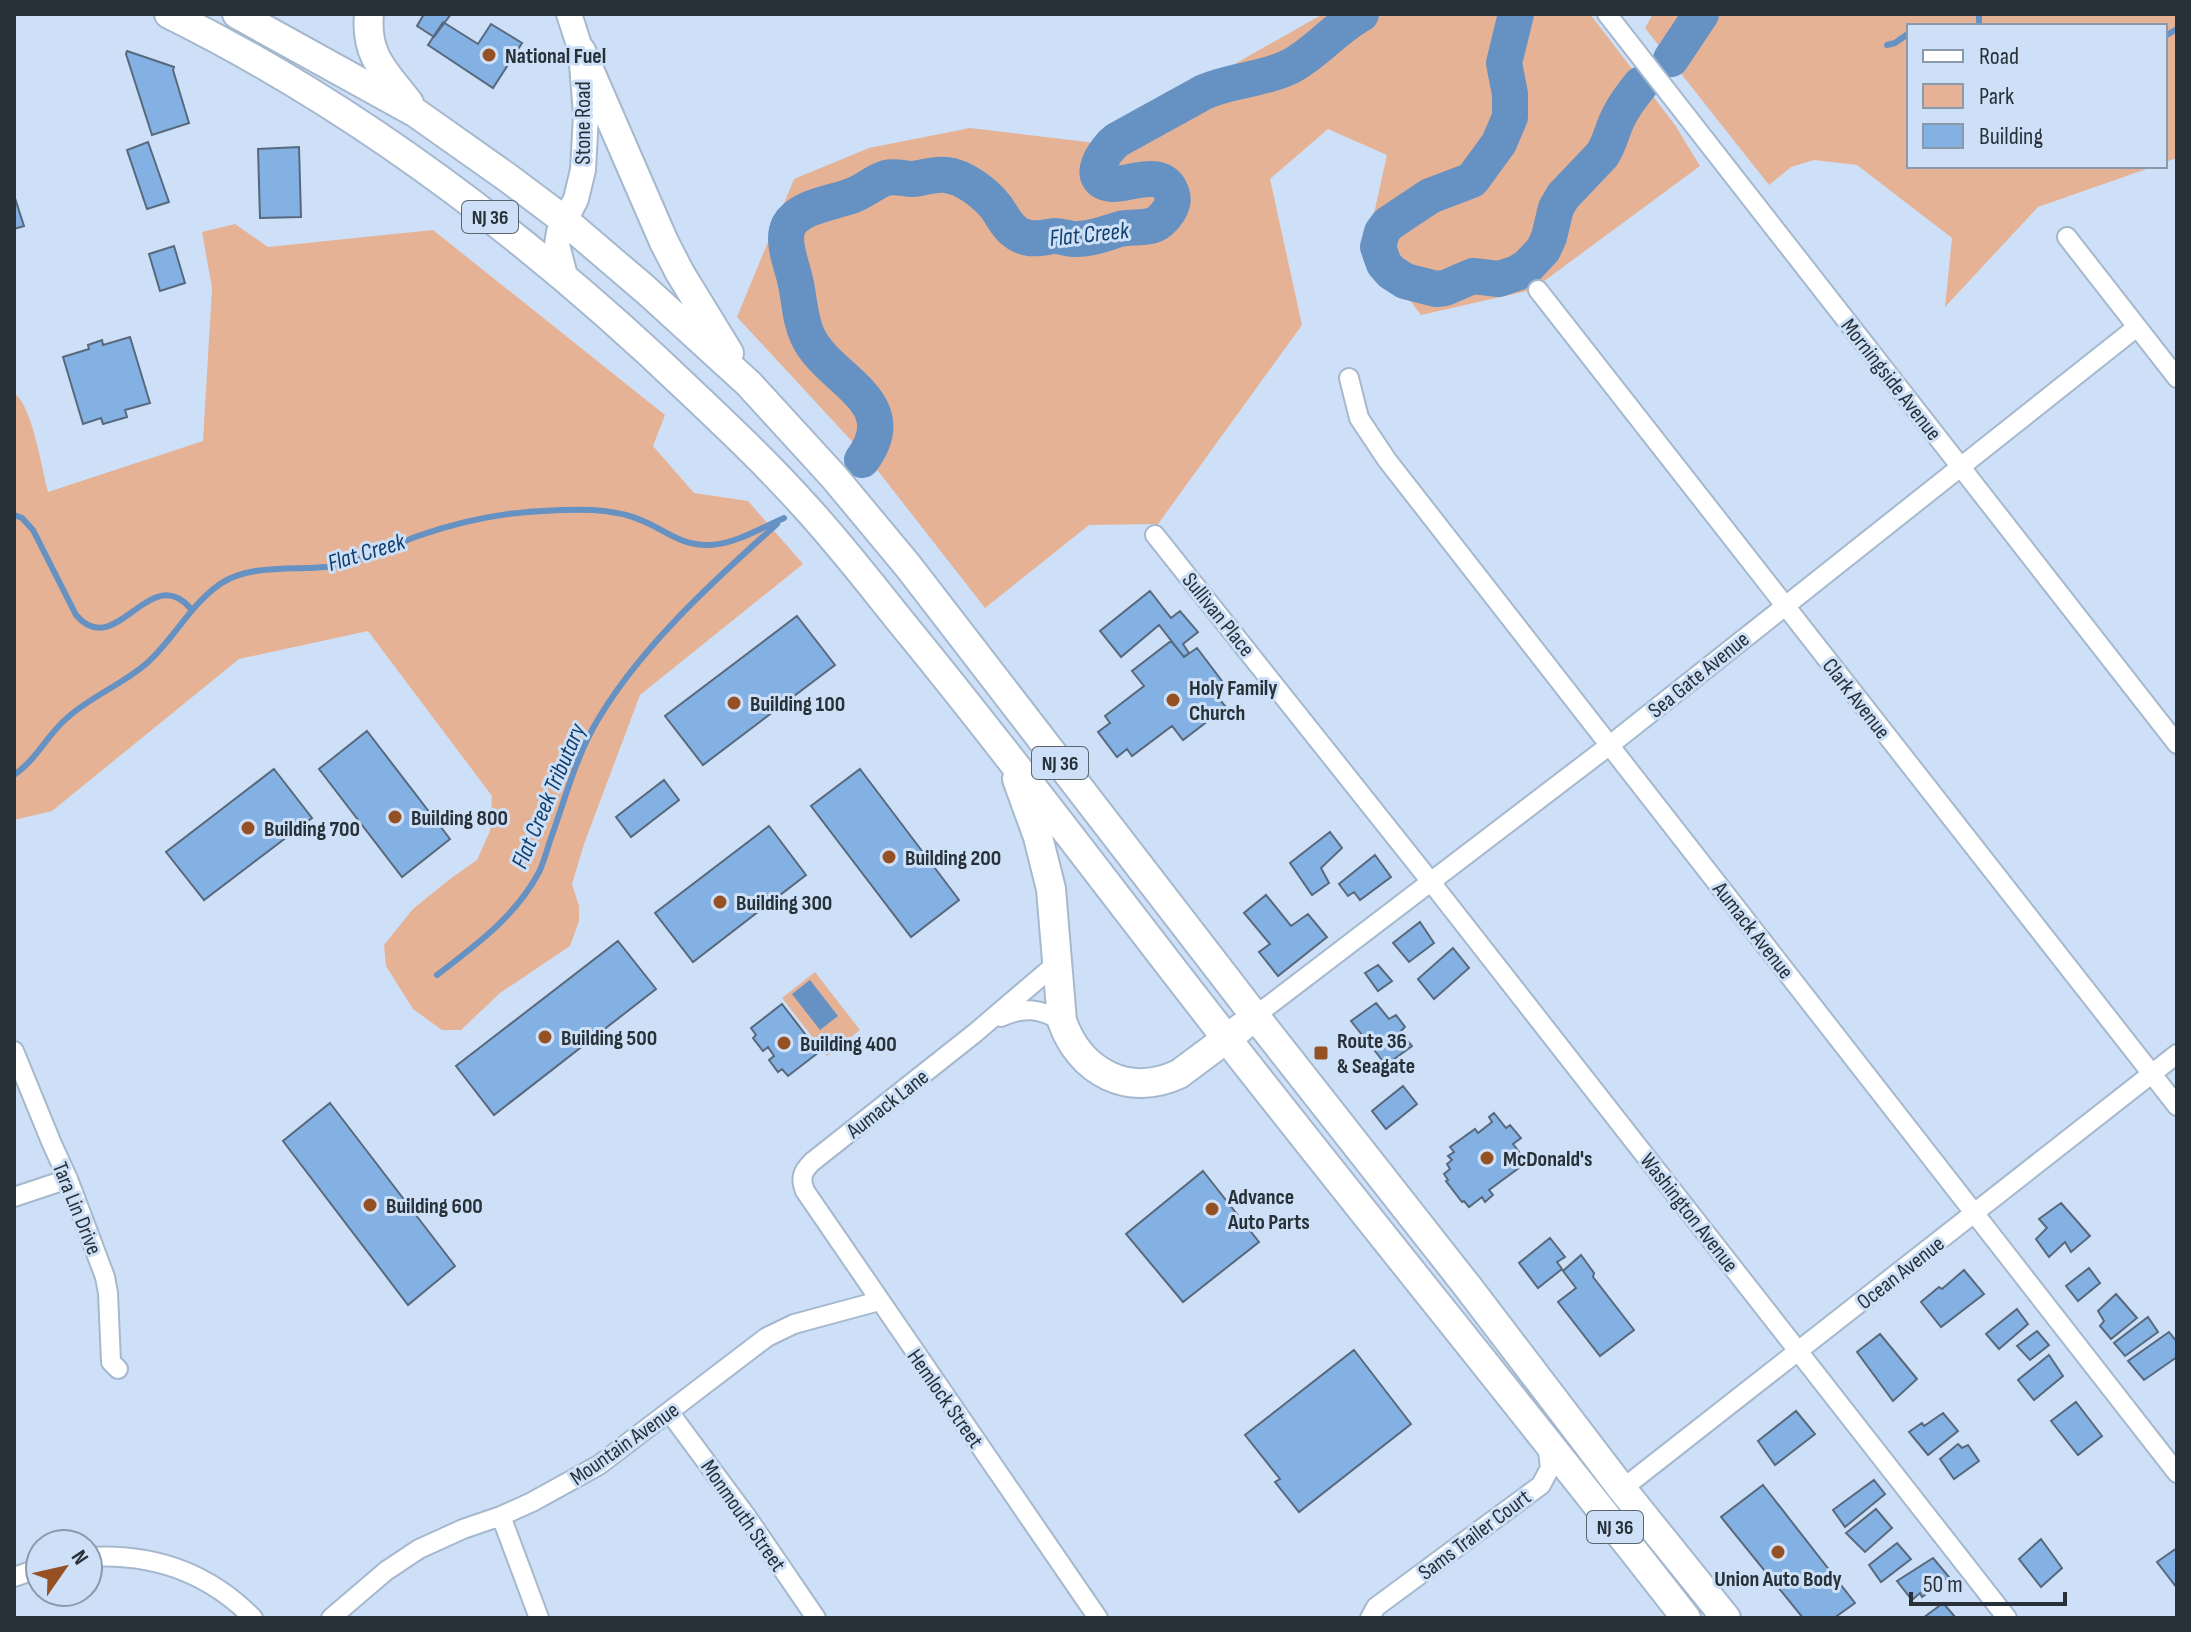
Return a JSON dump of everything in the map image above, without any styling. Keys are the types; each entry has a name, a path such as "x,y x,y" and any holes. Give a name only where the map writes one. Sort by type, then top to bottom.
{"highway":[{"name":"NJ 36","path":"169,14 250,57 392,146 466,198 565,276 656,358 773,471 832,536 1005,749 1227,1039 1686,1618"},
{"name":"NJ 36","path":"237,14 416,113 564,220 749,384 864,511 1622,1489 1726,1618"},
{"path":"369,14 374,58 416,113"},
{"path":"581,51 669,252 697,303 749,384"},
{"path":"1005,749 1046,864 1051,889 1062,1021 1067,1035 1085,1060 1112,1078 1134,1084 1149,1084 1179,1074 1255,1016"}],"main road":[{"name":"Stone Road","path":"565,276 557,245 559,232 576,199 583,170 586,115 581,51 569,14"}],"street":[{"name":"Morningside Avenue","path":"1607,14 2177,744"},
{"path":"2067,237 2177,378"},
{"name":"Clark Avenue","path":"1538,290 2177,1106"},
{"name":"Sea Gate Avenue","path":"1255,1016 1610,745 2137,327"},
{"name":"Aumack Avenue","path":"1349,378 1359,418 1387,460 2177,1473"},
{"name":"Sullivan Place","path":"1155,535 1372,807"},
{"name":"Washington Avenue","path":"1372,807 2007,1618"},
{"name":"Aumack Lane","path":"802,1175 812,1162 975,1033 1057,963"},
{"name":"Aumack Lane","path":"975,1033 1003,1015 1020,1010 1038,1010 1062,1021"},
{"name":"Tara Lin Drive","path":"14,1051 105,1277 111,1362 118,1369"},
{"name":"Ocean Avenue","path":"1622,1489 2177,1054"},
{"name":"Hemlock Street","path":"802,1175 805,1191 1098,1618"},
{"path":"14,1197 68,1179"},
{"name":"Mountain Avenue","path":"331,1618 386,1571 419,1549 532,1502 599,1465 767,1337 783,1328 879,1301"},
{"name":"Monmouth Street","path":"670,1413 816,1618"},
{"name":"Sams Trailer Court","path":"1370,1618 1376,1607 1541,1485 1550,1468 1544,1436"},
{"path":"501,1516 539,1618"},
{"path":"104,1556 167,1564 210,1584 253,1618"}],"green space":[{"path":"1323,14 1590,14 1675,125 1700,166 1532,290 1421,315 1367,245 1387,155 1328,129 1270,179 1302,325 1158,524 1089,525 985,608 871,462 737,317 794,179 869,148 970,128 1095,143"},
{"path":"1653,14 2177,14 2177,158 2167,161 2167,24 1907,24 1907,168 2149,168 2038,207 1945,307 1952,238 1857,165 1814,160 1791,167 1769,185 1645,28"},
{"path":"235,224 268,247 433,230 665,415 653,446 694,493 748,501 803,564 640,695 572,884 579,906 579,921 570,946 500,993 461,1030 442,1030 413,1009 386,966 384,945 413,909 477,860 490,831 492,796 368,631 239,659 52,811 14,820 14,393 31,424 48,492 203,441 212,288 202,232"},
{"path":"815,972 860,1030 827,1056 782,998"}],"water":[{"path":"810,980 838,1016 820,1030 792,994"}],"building":[{"path":"424,14 451,14 434,37 417,26"},
{"path":"443,22 478,44 491,24 522,43 493,88 428,45"},
{"path":"127,51 174,67 189,123 152,135"},
{"path":"148,142 169,202 147,209 127,150"},
{"path":"299,147 301,217 260,218 258,149"},
{"path":"14,195 24,226 14,229"},
{"path":"174,246 185,283 160,291 149,254"},
{"path":"130,337 150,403 125,410 127,417 103,424 101,418 83,424 63,357 89,349 88,345 102,340 103,345"},
{"path":"1150,591 1171,618 1180,611 1198,632 1183,644 1189,653 1184,657 1159,625 1121,657 1100,631"},
{"name":"Building 100","path":"797,616 835,665 703,765 665,716"},
{"name":"Holy Family Church","path":"1171,641 1184,657 1197,648 1225,685 1214,693 1226,707 1183,740 1172,726 1132,756 1127,749 1117,757 1098,732 1110,723 1105,716 1144,686 1132,671"},
{"name":"Building 800","path":"367,731 450,839 402,877 319,769"},
{"name":"Building 700","path":"274,769 312,818 204,900 166,852"},
{"name":"Building 200","path":"860,769 959,900 911,937 811,806"},
{"path":"664,780 679,800 631,837 616,817"},
{"name":"Building 300","path":"769,826 806,875 693,962 655,913"},
{"path":"1330,832 1342,848 1321,868 1329,883 1312,895 1290,863"},
{"path":"1375,855 1391,877 1360,900 1354,892 1348,896 1339,884"},
{"path":"1266,895 1291,926 1308,914 1327,937 1278,976 1259,952 1270,944 1244,913"},
{"path":"1420,922 1434,943 1409,962 1393,943"},
{"name":"Building 500","path":"618,941 656,989 494,1115 456,1066"},
{"path":"1453,948 1469,968 1434,999 1418,979"},
{"path":"1378,965 1392,981 1378,991 1365,973"},
{"path":"1376,1003 1389,1019 1396,1015 1405,1027 1400,1032 1412,1046 1386,1065 1351,1021"},
{"name":"Building 400","path":"782,1004 819,1052 788,1076 782,1069 778,1072 769,1060 774,1056 768,1047 763,1051 753,1038 756,1035 751,1028"},
{"path":"1403,1086 1417,1104 1386,1129 1372,1111"},
{"name":"Building 600","path":"330,1103 455,1266 408,1305 283,1141"},
{"name":"McDonald's","path":"1494,1113 1506,1128 1510,1125 1521,1138 1513,1144 1527,1162 1489,1190 1493,1195 1485,1202 1482,1197 1469,1207 1446,1181 1444,1174 1450,1169 1447,1164 1452,1160 1448,1156 1454,1152 1450,1147 1475,1129 1478,1133 1492,1122 1489,1117"},
{"path":"1203,1171 1259,1242 1183,1302 1126,1234"},
{"path":"2061,1203 2090,1236 2071,1252 2065,1242 2049,1257 2036,1239 2047,1228 2039,1219"},
{"path":"1550,1238 1565,1257 1557,1262 1562,1269 1538,1288 1519,1263"},
{"path":"1581,1255 1594,1273 1593,1277 1634,1330 1600,1356 1558,1302 1576,1288 1563,1271"},
{"path":"2089,1268 2100,1283 2078,1301 2066,1286"},
{"path":"1964,1270 1984,1294 1941,1327 1921,1302"},
{"path":"2116,1294 2137,1318 2111,1339 2100,1326 2104,1321 2098,1311"},
{"path":"2017,1309 2028,1324 1999,1349 1986,1334"},
{"path":"2148,1317 2158,1332 2125,1356 2114,1343"},
{"path":"2037,1331 2049,1345 2030,1360 2017,1346"},
{"path":"2169,1332 2177,1342 2177,1357 2144,1380 2128,1361"},
{"path":"1880,1334 1917,1379 1893,1401 1857,1352"},
{"path":"1354,1350 1411,1424 1299,1512 1275,1482 1280,1479 1245,1435"},
{"path":"2049,1355 2063,1376 2034,1400 2018,1380"},
{"path":"2076,1402 2102,1436 2078,1455 2051,1421"},
{"path":"1796,1411 1815,1434 1775,1465 1758,1441"},
{"path":"1943,1413 1958,1431 1928,1455 1909,1432"},
{"path":"1958,1444 1962,1448 1968,1445 1979,1461 1954,1479 1940,1459"},
{"path":"1874,1480 1885,1494 1845,1527 1833,1510"},
{"path":"1763,1485 1855,1603 1834,1618 1803,1618 1721,1517"},
{"path":"1876,1509 1892,1528 1865,1552 1846,1533"},
{"path":"2041,1539 2062,1568 2041,1587 2019,1559"},
{"path":"1897,1543 1911,1559 1881,1582 1869,1565"},
{"path":"2177,1548 2177,1588 2157,1562"},
{"path":"1933,1558 1949,1577 1922,1597 1920,1593 1912,1600 1897,1581"},
{"path":"1943,1603 1956,1618 1923,1618"}],"waterway":[{"name":"Flat Creek","path":"862,460 873,440 875,422 870,407 859,393 818,352 808,337 786,242 787,230 794,219 807,210 853,195 886,178 914,179 941,175 953,176 974,186 991,202 1011,229 1028,238 1054,236 1084,239 1120,229 1151,226 1163,219 1171,206 1173,198 1168,186 1155,179 1113,184 1104,182 1097,172 1102,157 1112,144 1204,92 1289,67 1361,14"},
{"name":"Flat Creek","path":"1516,14 1504,63 1510,94 1510,117 1499,143 1472,180 1430,196 1388,224 1382,232 1378,247 1384,264 1405,281 1436,289 1445,288 1473,276 1499,279 1527,267 1543,250 1563,196 1602,155 1620,113 1641,84"},
{"name":"Flat Creek","path":"1671,59 1701,14"},
{"path":"1979,14 1979,24"},
{"path":"2167,35 2177,29"},
{"path":"1887,45 1907,34"},
{"name":"Flat Creek","path":"14,775 67,718 147,663 209,593 244,573 338,565 448,526 526,512 580,510 619,513 700,545 738,539 784,518"},
{"path":"14,515 22,518 33,530 76,615 91,626 105,627 161,596 176,597 191,609"},
{"name":"Flat Creek Tributary","path":"437,975 494,929 530,888 539,872 586,743 629,673 701,594 777,524"}],"place":[{"name":"National Fuel","path":"489,55"},
{"name":"Holy Family Church","path":"1173,700"},
{"name":"Building 100","path":"734,703"},
{"name":"Building 800","path":"395,817"},
{"name":"Building 700","path":"248,828"},
{"name":"Building 200","path":"889,857"},
{"name":"Building 300","path":"720,902"},
{"name":"Building 500","path":"545,1037"},
{"name":"Building 400","path":"784,1043"},
{"name":"Route 36 & Seagate","path":"1321,1053"},
{"name":"McDonald's","path":"1487,1158"},
{"name":"Building 600","path":"370,1205"},
{"name":"Advance Auto Parts","path":"1212,1209"},
{"name":"Union Auto Body","path":"1778,1552"}]}
